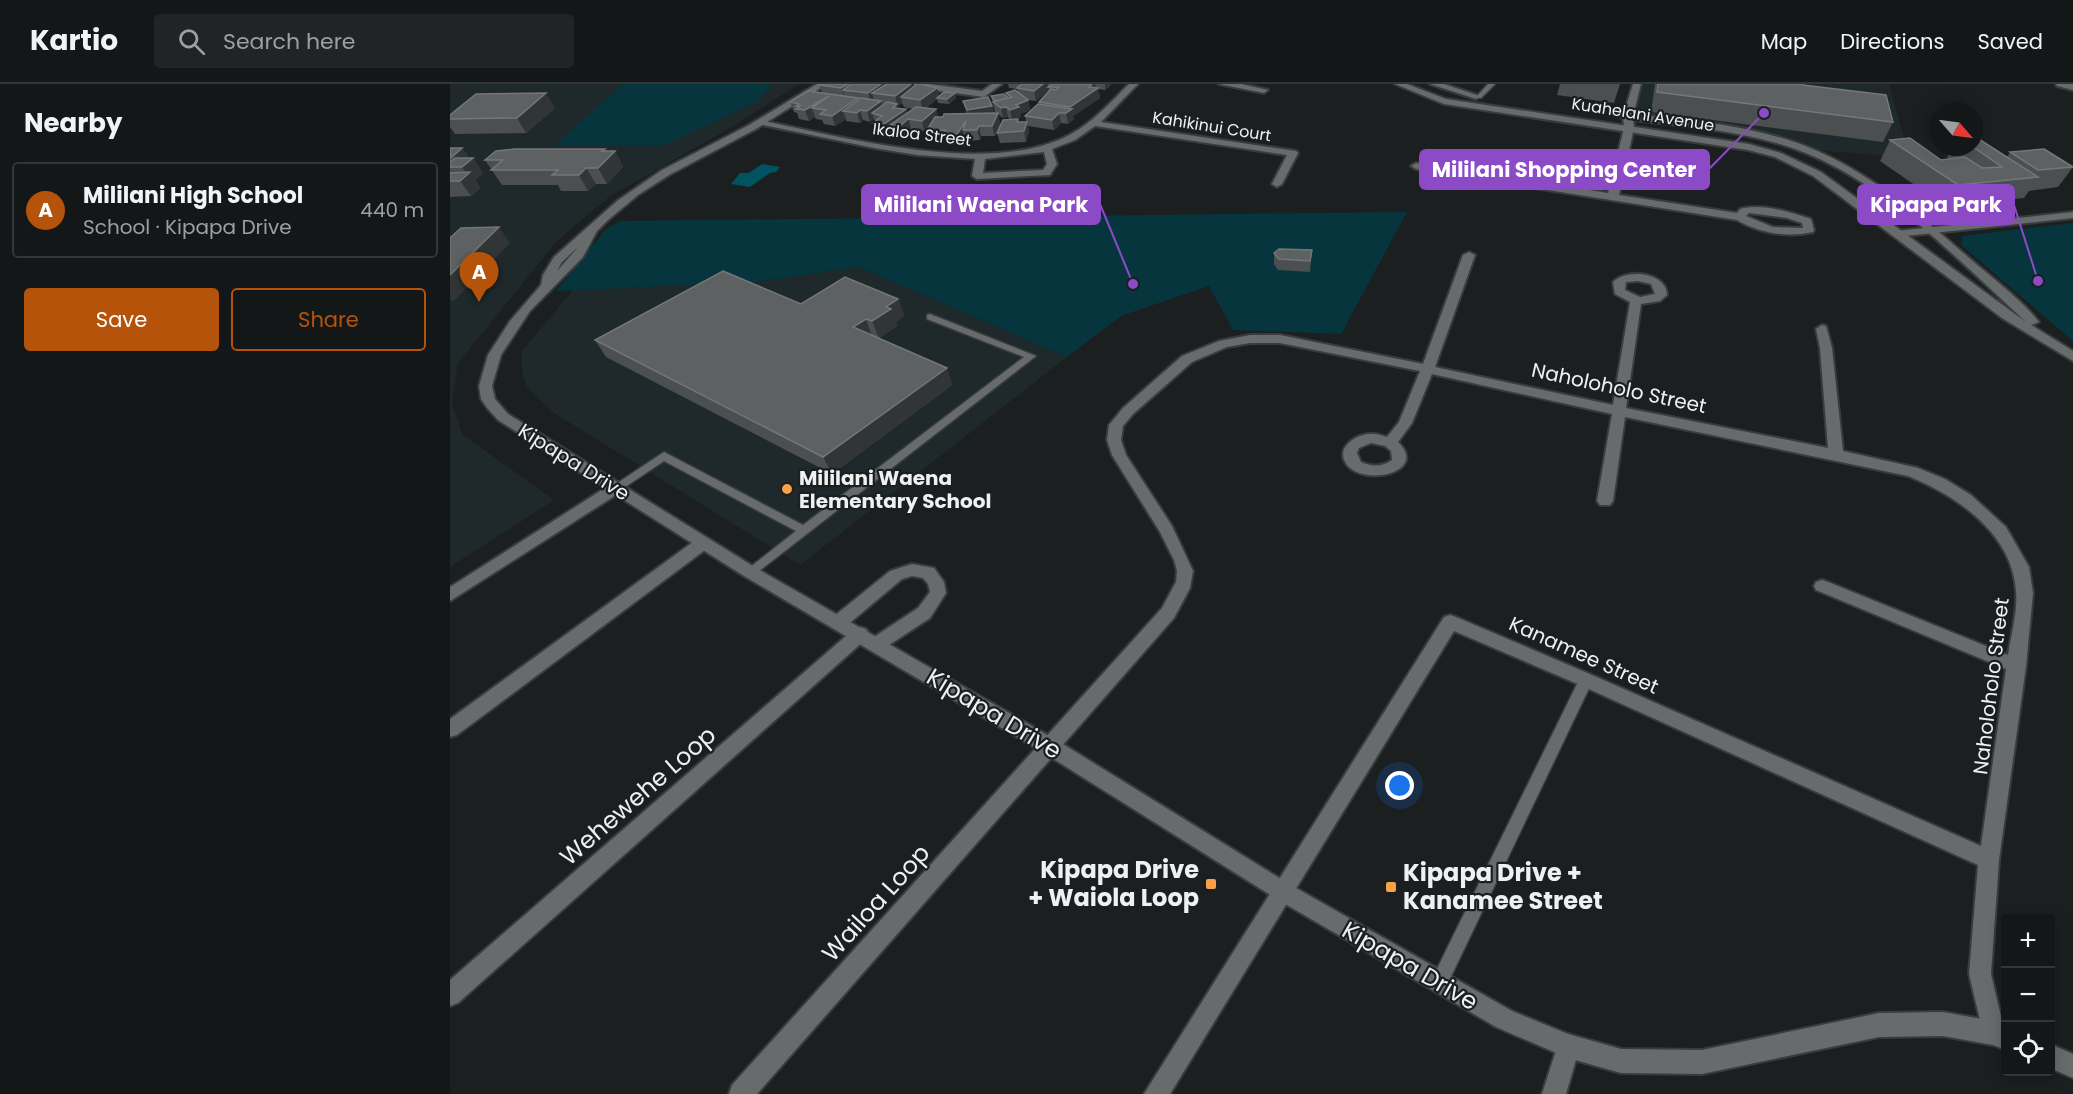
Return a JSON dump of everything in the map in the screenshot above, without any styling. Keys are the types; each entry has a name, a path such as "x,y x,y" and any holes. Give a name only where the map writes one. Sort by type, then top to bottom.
{"street":[{"name":"Kipapa Drive","path":"823,84 729,139 725,146 708,155 692,159 643,188 608,213 592,231 588,245 564,272 545,288 507,334 492,357 486,377 488,398 503,417 750,572 1051,747 1282,891 1503,1019 1568,1046 1621,1061 1702,1062 1879,1025 1943,1024 1999,1036"},
{"path":"910,84 984,94 998,84"},
{"name":"Ikaloa Street","path":"758,123 931,153 1009,154 1046,147 1071,138 1092,123 1134,84"},
{"path":"1223,84 1264,90"},
{"name":"Kuahelani Avenue","path":"1399,84 1444,101 1749,147 1778,155 1817,174 2006,315 2073,357"},
{"name":"Kuahelani Avenue","path":"1434,84 1479,97 1549,106"},
{"path":"1613,196 1629,128 1623,116 1637,84"},
{"path":"2060,84 2073,87"},
{"name":"Kuahelani Avenue","path":"1623,116 1770,139 1803,149 1858,177 1930,231 2073,357"},
{"name":"Kahikinui Court","path":"1092,123 1293,153 1277,184"},
{"path":"981,155 977,176 1038,174 1046,173 1052,165 1052,157 1046,147"},
{"path":"1416,165 1740,217 1760,226 1800,232 1809,230 1807,221 1788,215 1749,210 1744,211 1740,217"},
{"path":"1896,234 2073,215"},
{"path":"1390,442 1406,423 1469,255"},
{"path":"1605,501 1636,300"},
{"path":"1822,329 1826,348 1836,454"},
{"name":"Naholoholo Street","path":"1051,747 1168,613 1180,594 1185,572 1178,551 1119,455 1114,440 1116,425 1128,411 1187,359 1224,344 1250,339 1280,339 1913,472 1940,483 1966,499 2000,531 2020,567 2025,593 2017,666 1989,860 1980,974 1999,1036"},
{"path":"450,595 615,488"},
{"path":"450,729 703,543"},
{"path":"839,622 896,575 912,570 928,572 936,582 938,593 924,613 868,639"},
{"path":"1822,586 2017,666"},
{"name":"Kanamee Street","path":"1282,891 1450,622 1586,680 1989,860"},
{"name":"Wehewehe Loop","path":"450,995 868,639"},
{"name":"Wailoa Loop","path":"741,1094 1051,747"},
{"path":"1155,1094 1282,891"},
{"path":"1554,1094 1568,1046"},
{"path":"2055,1058 2073,1066"}],"lane":[{"path":"1479,97 1492,84"},
{"path":"750,572 1031,356 930,317"},
{"path":"615,488 664,456 804,530"},
{"path":"1439,983 1586,680"}],"shaded area":[{"path":"450,84 799,84 737,124 609,197 557,241 458,363 452,403 462,434 554,500 450,567"},
{"path":"623,84 773,84 755,103 664,145 554,146"},
{"path":"1637,84 1889,84 1908,152 1889,156 1803,149 1770,139 1628,116"},
{"path":"762,164 780,167 776,172 770,173 750,187 731,184 740,173 749,173"},
{"path":"1407,212 1341,334 1233,330 1209,286 1121,316 1067,357 859,267 755,282 556,291 605,230 620,221"},
{"path":"2073,223 2073,341 1961,245 1962,236"},
{"name":"Mililani Waena Elementary School","path":"859,267 1067,357 800,565 554,413 527,387 522,372 522,351 573,290 755,282"}],"building":[{"path":"820,84 848,84 841,88"},
{"path":"851,84 881,84 868,93 843,90"},
{"path":"890,84 911,84 895,96 872,93"},
{"path":"917,84 937,88 920,100 901,97"},
{"path":"1022,84 1043,84 1034,91 1017,88"},
{"path":"1052,84 1092,84 1089,87 1098,88 1070,107 1039,102 1051,89 1056,90 1059,87 1048,87"},
{"path":"1658,84 1803,84 1886,95 1893,122 1657,92"},
{"path":"1015,90 1028,100 1016,105 1019,107 1010,110 1006,107 1001,108 993,102 1012,97 1006,93"},
{"path":"808,91 858,98 832,116 820,114 826,110 812,108 829,96 805,110 796,109 800,106 796,106 799,104 790,102"},
{"path":"944,92 955,93 947,99 937,98"},
{"path":"546,93 517,118 450,119 450,115 476,94"},
{"path":"1004,94 1008,98 995,101 991,96"},
{"path":"988,97 992,106 967,110 963,101"},
{"path":"861,98 881,101 867,111 860,110 857,113 843,111"},
{"path":"887,102 897,104 893,108 906,109 884,124 873,123 882,116 872,113"},
{"path":"1038,104 1072,109 1066,113 1059,113 1052,120 1025,116"},
{"path":"916,107 936,109 922,121 908,119 900,126 890,125"},
{"path":"998,113 992,126 979,126 977,130 963,130 966,121 957,134 944,133 946,130 927,130 935,117 943,117 944,114"},
{"path":"1018,119 1017,122 1027,122 1024,131 997,133 1003,120"},
{"path":"1910,138 1929,151 1929,156 1935,156 1941,160 1965,157 1982,168 2002,167 1983,154 1983,142 2038,177 1958,185 1890,140"},
{"path":"450,148 462,148 451,158"},
{"path":"515,149 615,151 598,168 586,168 579,175 552,175 558,170 491,170 503,160 485,160 496,151"},
{"path":"2044,149 2073,167 2038,170 2010,152"},
{"path":"455,158 473,158 462,167 450,167 450,162"},
{"path":"470,172 460,181 450,181 450,173"},
{"path":"499,227 450,275 450,238 461,228"},
{"path":"1279,249 1312,250 1310,261 1279,259 1274,253"},
{"path":"723,271 801,304 845,277 898,299 886,307 891,309 872,321 866,319 853,327 947,368 823,457 595,340"}],"place":[{"name":"Mililani Shopping Center","path":"1764,113"},
{"name":"Kipapa Park","path":"2038,281"},
{"name":"Mililani Waena Park","path":"1133,284"},
{"name":"Mililani High School","path":"479,302"},
{"name":"Mililani Waena Elementary School","path":"787,489"},
{"name":"Kipapa Drive + Waiola Loop","path":"1211,884"},
{"name":"Kipapa Drive + Kanamee Street","path":"1391,887"}]}
